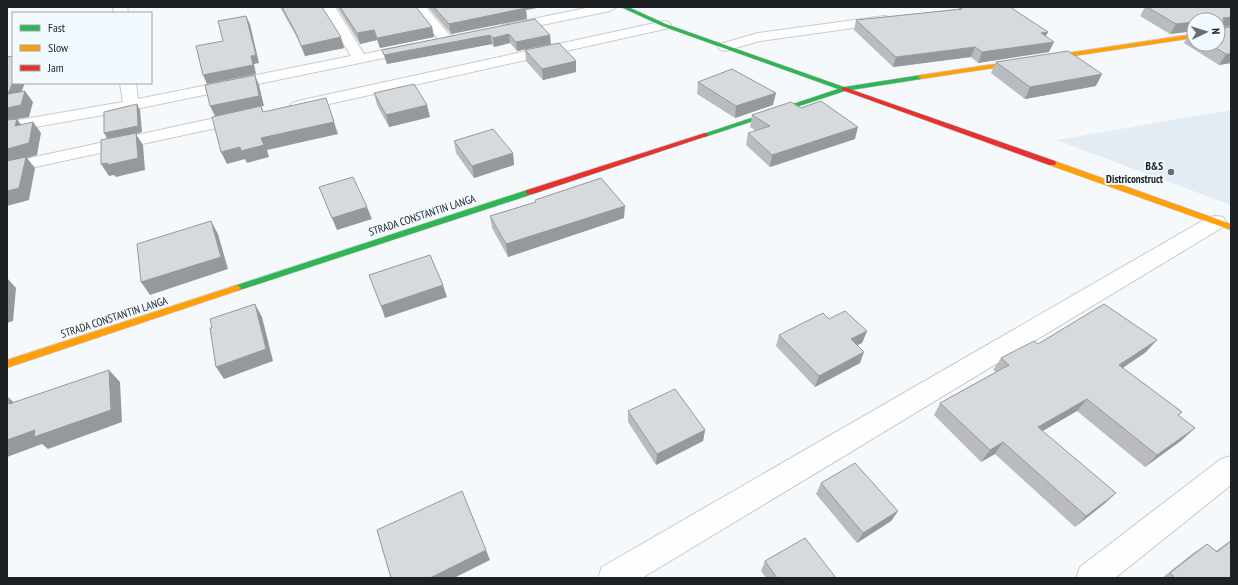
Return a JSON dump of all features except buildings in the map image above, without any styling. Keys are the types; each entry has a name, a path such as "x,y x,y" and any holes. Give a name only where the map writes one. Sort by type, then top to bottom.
{"street":[{"path":"328,7 360,59"},
{"path":"419,7 435,43"},
{"path":"494,31 610,7"},
{"path":"624,7 664,25 1224,224"},
{"path":"725,47 758,37 897,18"},
{"path":"286,108 664,25"},
{"path":"7,127 131,105 463,37"},
{"name":"STRADA CONSTANTIN LANGA","path":"7,364 844,88 1186,37"},
{"path":"128,84 131,105"},
{"path":"7,168 255,115"},
{"path":"613,578 1224,224"},
{"path":"1091,578 1231,468"}],"shaded area":[{"path":"1231,110 1231,205 1056,140"}],"traffic: fast":[{"path":"624,7 664,25 844,89"},
{"path":"705,135 844,89 921,77"},
{"path":"237,288 530,192"}],"traffic: slow":[{"path":"921,77 1186,37"},
{"path":"1052,163 1231,227"},
{"path":"7,364 237,288"}],"traffic: jam":[{"path":"844,89 1052,163"},
{"path":"530,192 705,135"}],"place":[{"name":"B&S Districonstruct","path":"1171,172"}]}
